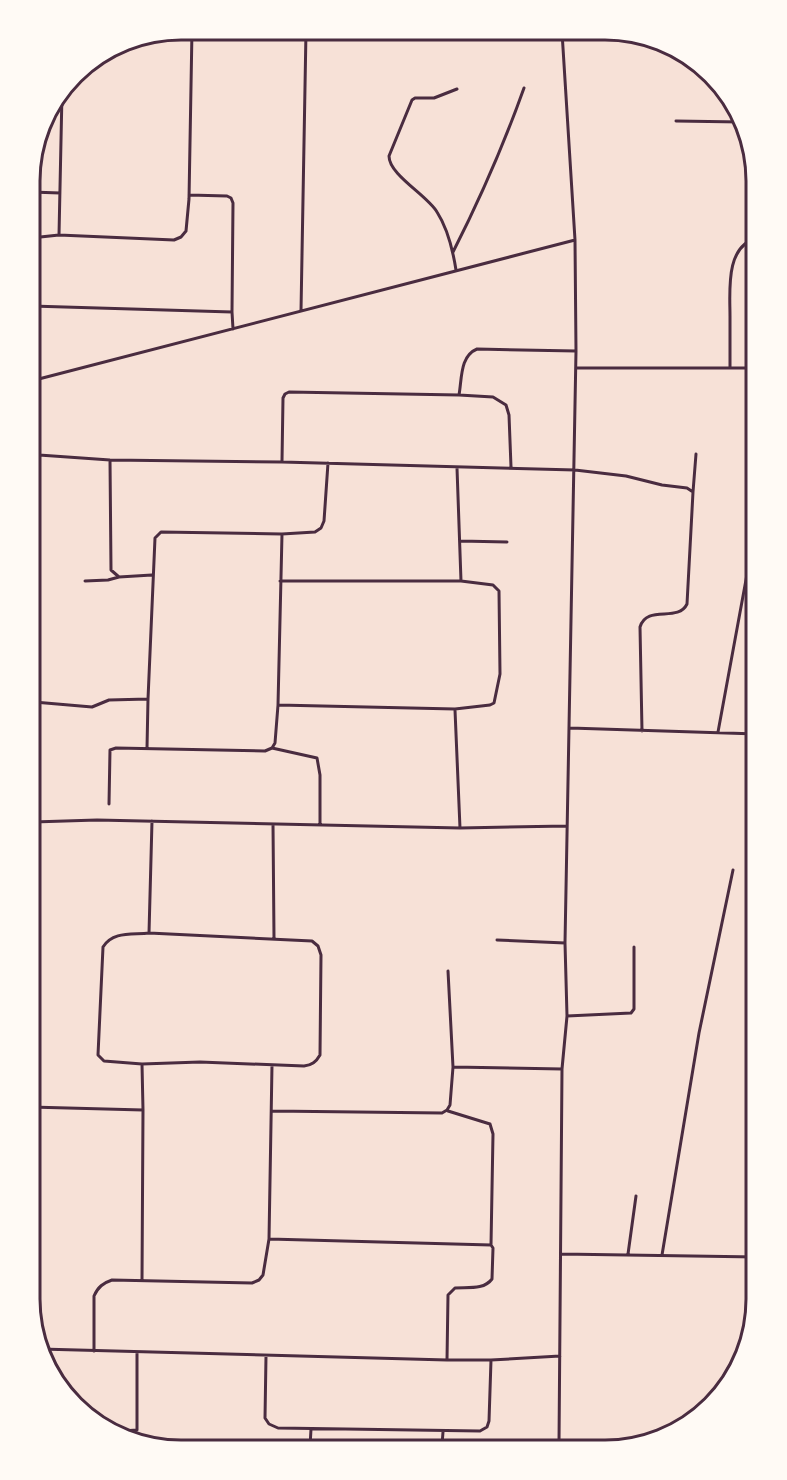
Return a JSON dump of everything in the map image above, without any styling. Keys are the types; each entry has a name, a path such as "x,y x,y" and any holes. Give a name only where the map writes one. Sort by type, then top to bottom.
{"street":[{"path":"40,237 59,235 174,240 186,231 189,195 192,40"},
{"path":"301,311 306,40"},
{"path":"559,1440 562,1069 567,1016 565,943 576,368 575,240 562,40"},
{"path":"453,252 476,204 524,88"},
{"path":"456,270 453,252 436,210 394,170 389,162 389,156 412,100 434,98 457,89"},
{"path":"59,235 62,107"},
{"path":"676,121 733,122"},
{"path":"40,192 60,193"},
{"path":"189,195 226,196 231,198 233,203 233,329"},
{"path":"40,379 575,240"},
{"path":"730,368 731,274 736,257 746,244"},
{"path":"40,306 232,312"},
{"path":"459,394 465,359 469,352 477,349 576,351"},
{"path":"576,368 746,368"},
{"path":"282,462 283,398 289,392 459,394 493,397 506,405 509,415 511,467"},
{"path":"642,731 640,627 642,620 649,615 680,611 687,604 696,454"},
{"path":"40,455 110,460 575,470 626,476 662,485 687,488 693,492"},
{"path":"110,460 111,570 118,577"},
{"path":"147,748 154,538 161,532 282,534 315,532 321,528 324,520 328,463"},
{"path":"457,468 461,581"},
{"path":"272,748 275,743 278,705 282,534"},
{"path":"460,541 507,542"},
{"path":"85,581 152,575"},
{"path":"718,732 746,580"},
{"path":"278,705 455,709 490,705 494,703 500,674 499,591 493,585 461,581 280,581"},
{"path":"40,703 92,707 109,700 148,699"},
{"path":"455,709 460,828"},
{"path":"569,728 746,733"},
{"path":"109,804 110,750 147,748 265,751 272,748 317,758 321,775 320,825"},
{"path":"40,822 152,820 460,828 567,826"},
{"path":"149,933 152,820"},
{"path":"273,824 274,939"},
{"path":"662,1255 699,1033 733,870"},
{"path":"149,933 274,939 312,941 318,946 321,955 320,1055 311,1065 200,1062 142,1064 104,1061 98,1055 101,963 103,947 108,939 115,936 149,933"},
{"path":"497,940 565,943"},
{"path":"567,1016 631,1013 634,1010 634,947"},
{"path":"272,1111 442,1113 447,1110 450,1106 453,1067 448,971"},
{"path":"142,1064 142,1281"},
{"path":"94,1351 94,1296 97,1289 104,1283 112,1280 252,1283 263,1275 268,1239 272,1065"},
{"path":"453,1067 562,1069"},
{"path":"40,1107 143,1110"},
{"path":"447,1110 490,1124 493,1134 492,1279 484,1286 455,1288 448,1295 447,1360"},
{"path":"628,1254 636,1196"},
{"path":"268,1239 491,1245"},
{"path":"561,1254 746,1257"},
{"path":"50,1349 447,1360 560,1356"},
{"path":"132,1430 137,1430 137,1352"},
{"path":"266,1356 265,1418 269,1424 278,1428 443,1432 480,1431 487,1427 491,1360"},
{"path":"310,1440 311,1429"},
{"path":"442,1440 443,1432"}]}
